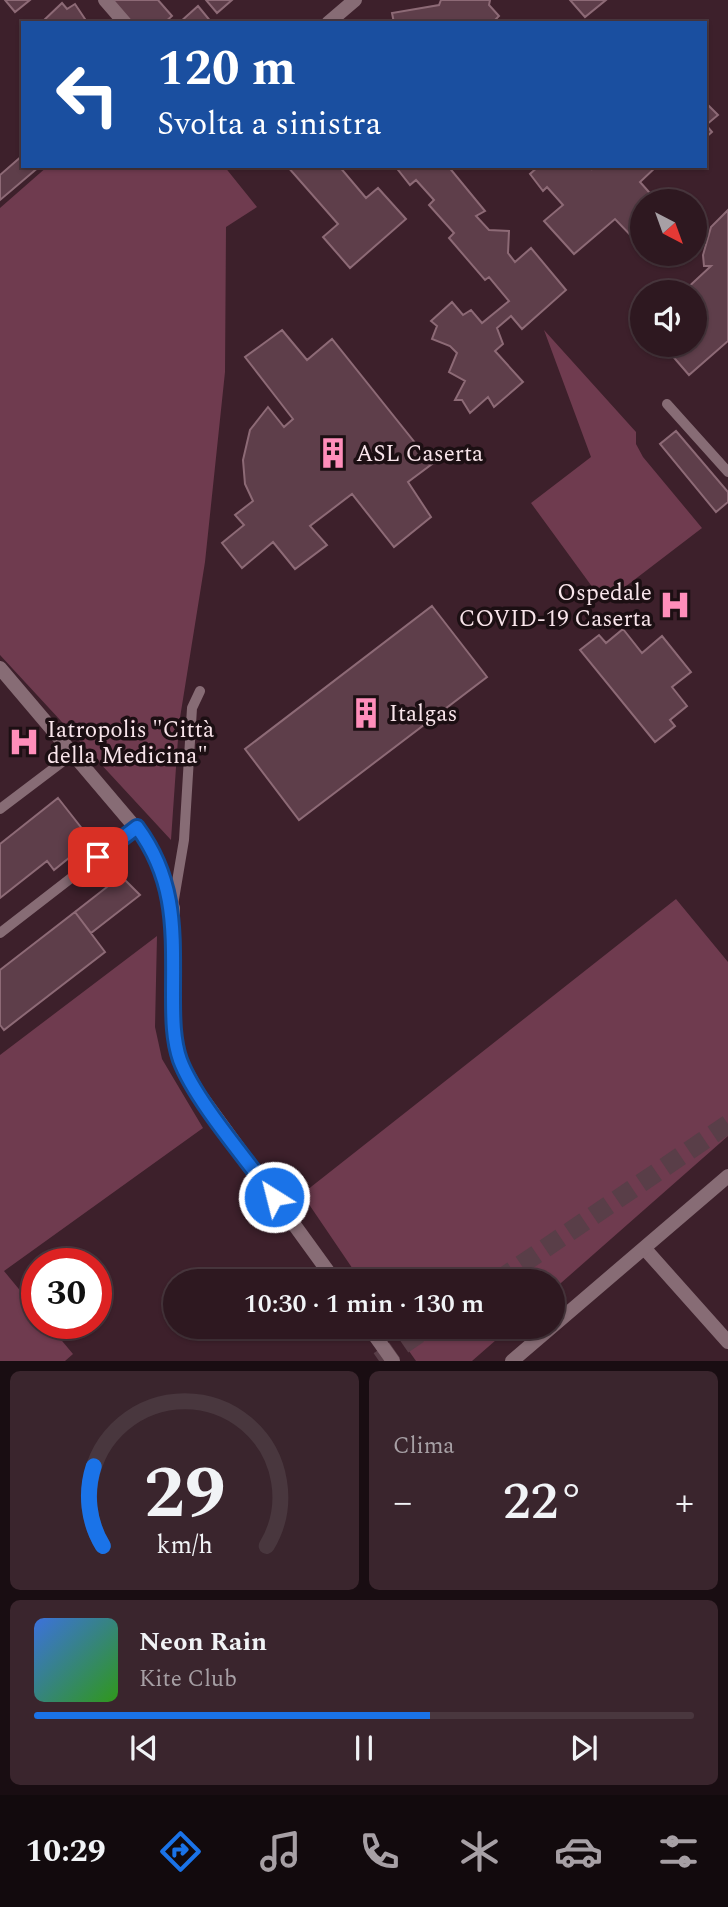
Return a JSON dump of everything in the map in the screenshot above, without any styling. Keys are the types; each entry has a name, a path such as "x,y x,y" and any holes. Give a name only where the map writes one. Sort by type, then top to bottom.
{"street":[{"path":"106,0 123,21"},
{"path":"330,21 355,0"},
{"path":"0,668 151,846 173,908 173,1026 180,1060 198,1092 326,1269"},
{"path":"512,1361 728,1176"},
{"path":"645,1249 728,1342"},
{"path":"377,1339 393,1361"}],"lane":[{"path":"667,404 728,472"},
{"path":"173,908 184,840 192,708 200,691"},
{"path":"0,809 74,753"},
{"path":"0,933 137,827"}],"shaded area":[{"path":"46,168 226,168 257,207 226,227 225,372 205,562 179,724 171,840 0,655 0,208"},
{"path":"544,330 636,432 636,444 643,457 702,528 604,603 531,503 591,457"},
{"path":"676,899 728,962 728,1136 565,1279 565,1269 353,1269 302,1194"},
{"path":"157,936 155,1027 162,1059 203,1128 36,1248 21,1248 21,1259 4,1271 21,1292 21,1339 60,1339 73,1354 65,1361 0,1361 0,1055"},
{"path":"400,1339 497,1339 472,1361 416,1361"}],"building":[{"path":"5,0 30,0 15,12"},
{"path":"105,0 158,0 172,16 166,21 123,21"},
{"path":"206,0 232,0 217,13"},
{"path":"441,0 490,0 489,5 499,16 494,21 394,21 392,13 439,5"},
{"path":"570,0 606,0 585,17"},
{"path":"62,3 67,9 75,4 86,21 43,21"},
{"path":"198,6 210,21 181,21"},
{"path":"707,104 718,115 707,124"},
{"path":"21,157 21,168 38,168 0,200 0,175"},
{"path":"289,168 341,168 366,198 378,188 406,219 350,268 323,237 338,224"},
{"path":"397,168 450,168 485,211 476,216 489,230 509,231 508,253 515,262 531,248 566,290 522,329 511,316 497,328 503,344 495,351 523,382 494,407 488,397 470,413 462,400 455,400 465,381 449,372 457,353 450,346 432,339 437,326 431,321 452,302 463,315 471,310 482,323 509,301 489,277 485,280 449,238 454,233 429,205 434,200 416,180 410,185"},
{"path":"537,168 655,168 640,182 646,189 630,189 630,235 615,219 574,254 544,221 563,205 547,187 543,191 530,174"},
{"path":"728,210 728,341 689,375 673,357 707,357 707,280 696,280 711,266 707,266 707,241 711,227"},
{"name":"ASL Caserta","path":"282,330 307,360 332,339 432,464 408,482 431,517 394,547 352,494 310,526 327,545 295,569 273,542 242,568 222,543 244,525 235,515 253,501 245,484 243,460 250,430 268,407 284,427 293,419 245,357"},
{"path":"676,431 728,492 728,502 716,512 660,444"},
{"name":"Italgas","path":"432,606 487,677 299,820 245,749"},
{"path":"623,629 642,653 662,636 691,672 672,687 687,706 670,720 675,726 655,742 580,650 599,635 606,643"},
{"path":"58,798 91,840 54,870 47,861 0,898 0,844"},
{"path":"121,876 140,895 91,933 75,912"},
{"path":"75,912 105,952 4,1030 0,1025 0,970"}],"tunnel":[{"path":"515,1269 728,1124"},
{"path":"379,1361 411,1339"}],"place":[{"name":"ASL Caserta","path":"333,453"},
{"name":"Ospedale COVID-19 Caserta","path":"675,605"},
{"name":"Italgas","path":"366,713"},
{"name":"Iatropolis \"Città della Medicina\"","path":"24,742"}],"route":[{"path":"98,857 137,827 151,846 173,908 173,1026 180,1060 198,1092 274,1197"}]}
